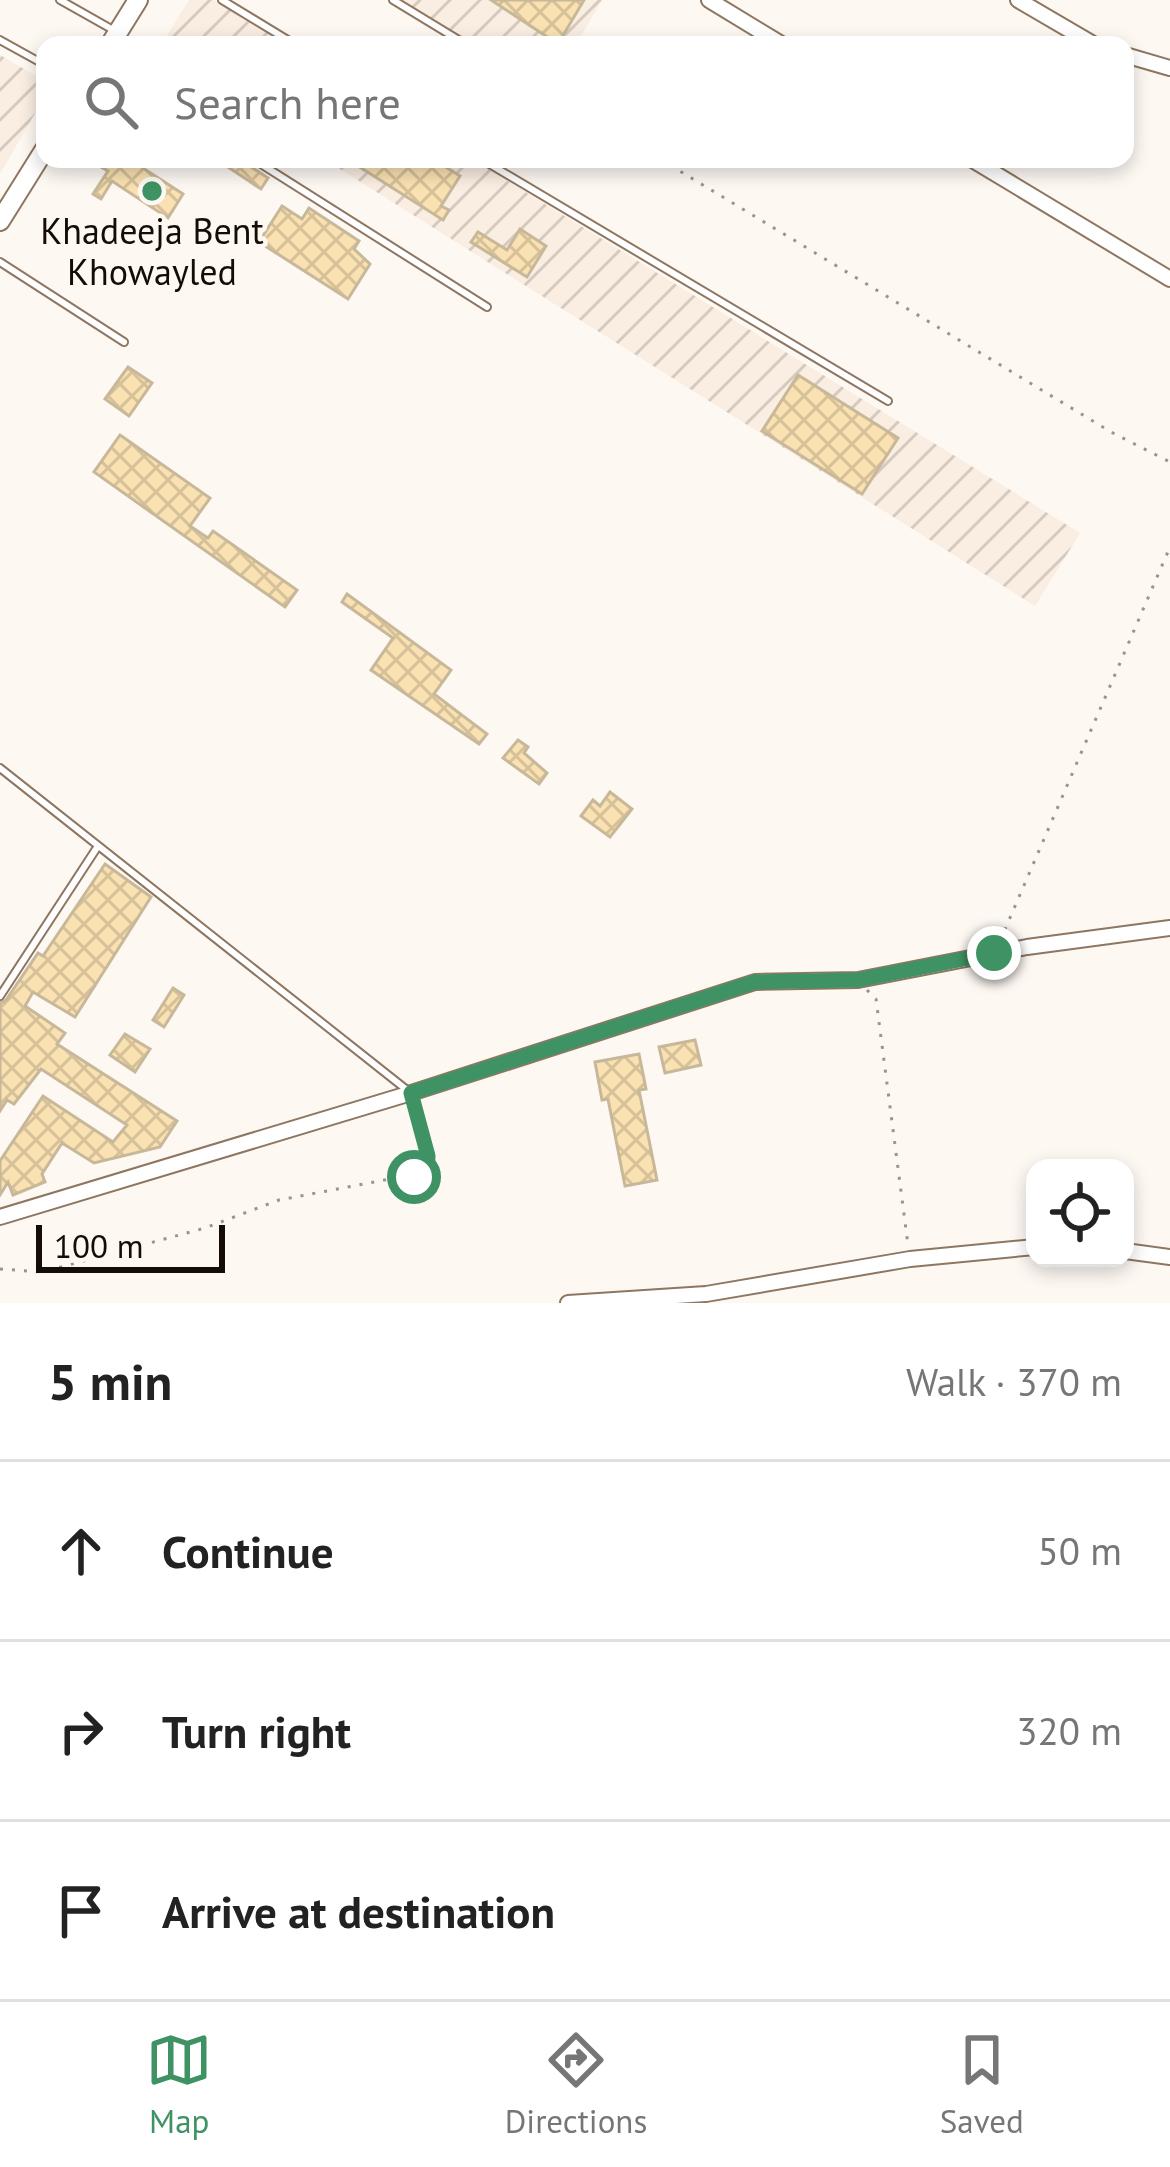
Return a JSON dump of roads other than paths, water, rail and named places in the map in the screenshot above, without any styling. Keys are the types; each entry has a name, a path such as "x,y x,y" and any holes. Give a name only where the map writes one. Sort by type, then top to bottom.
{"main road":[{"path":"116,36 138,0"},
{"path":"0,221 36,163"}],"street":[{"path":"709,0 768,36"},
{"path":"1018,0 1080,36"},
{"path":"1134,58 1170,68"},
{"path":"986,168 1170,279"},
{"path":"0,1216 411,1093 755,982 858,980 994,953 1170,928"},
{"path":"568,1303 706,1294 910,1259 1026,1248"},
{"path":"1134,1252 1170,1257"}],"lane":[{"path":"61,0 110,36"},
{"path":"222,0 281,36"},
{"path":"393,0 452,36"},
{"path":"0,40 36,60"},
{"path":"267,168 487,308"},
{"path":"496,168 888,401"},
{"path":"0,262 124,342"},
{"path":"0,768 411,1093"},
{"path":"0,996 98,846"}],"place":[{"name":"Khadeeja Bent Khowayled","path":"152,191"}]}
